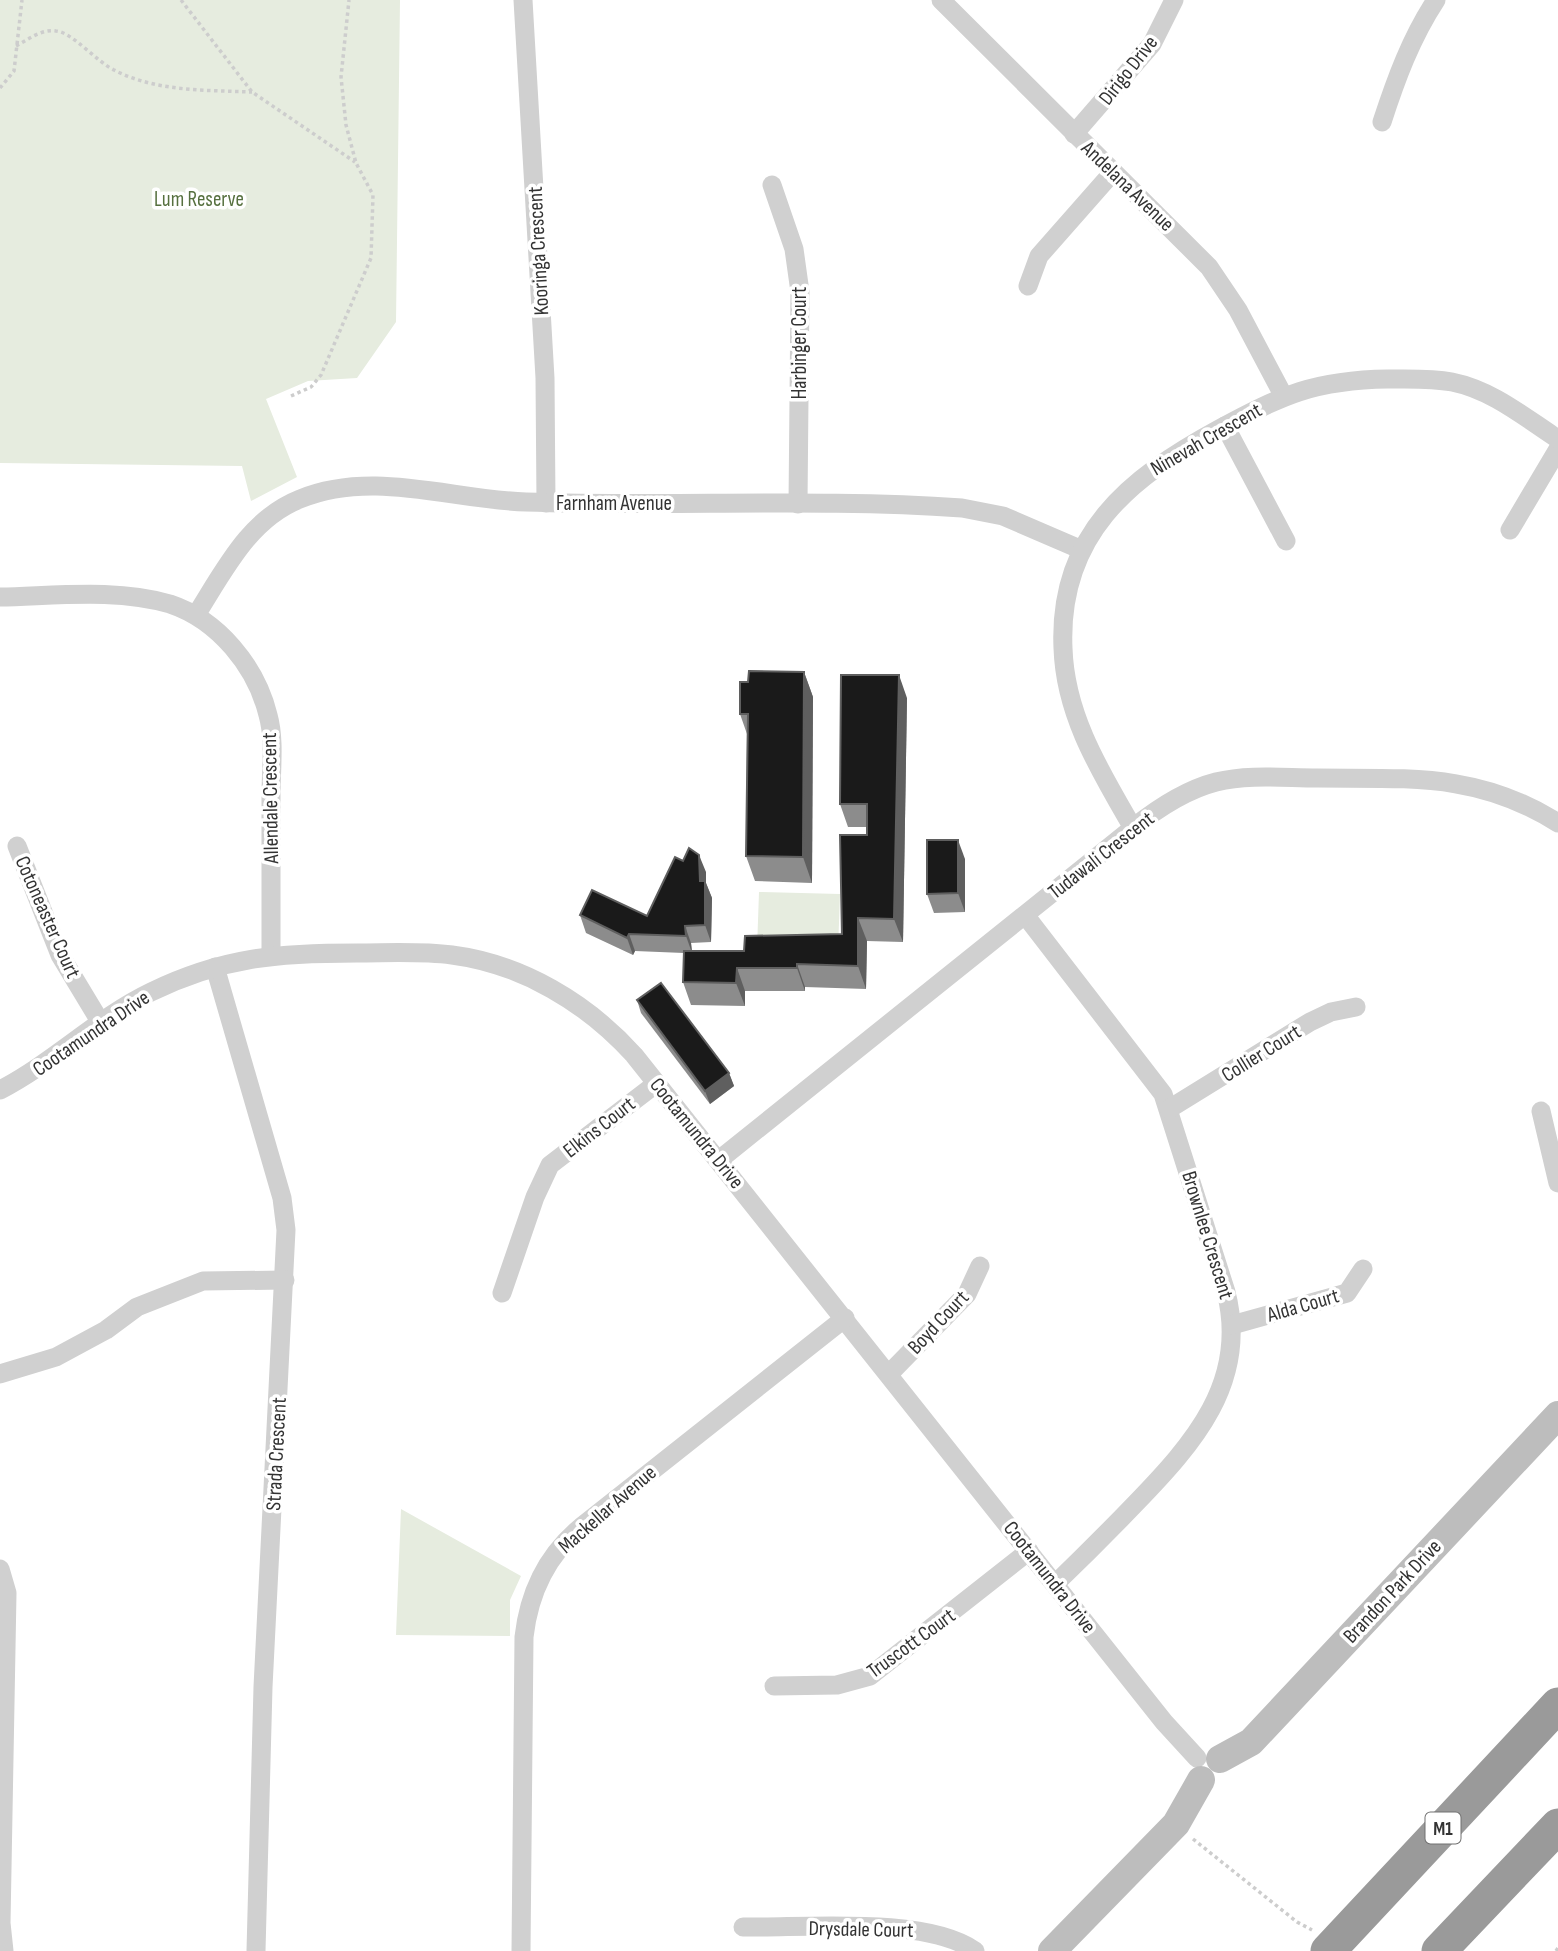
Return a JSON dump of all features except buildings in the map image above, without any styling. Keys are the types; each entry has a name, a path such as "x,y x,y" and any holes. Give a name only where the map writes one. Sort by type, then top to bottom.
{"highway":[{"name":"M1","path":"1323,1942 1558,1705"},
{"path":"1439,1951 1558,1826"}],"street":[{"name":"Kooringa Crescent","path":"523,0 546,389 546,503"},
{"name":"Andelana Avenue","path":"941,0 1209,267 1238,310 1283,396"},
{"name":"Dirigo Drive","path":"1074,134 1147,51 1174,0"},
{"path":"1382,122 1408,51 1436,0"},
{"path":"1028,286 1039,256 1113,172"},
{"name":"Harbinger Court","path":"772,185 794,249 800,292 798,504"},
{"name":"Ninevah Crescent","path":"1133,828 1082,732 1065,677 1064,621 1073,573 1082,550 1114,504 1134,483 1170,456 1283,396 1344,380 1450,382 1490,395 1558,439"},
{"path":"1225,426 1286,541"},
{"path":"1510,530 1558,450"},
{"name":"Farnham Avenue","path":"196,615 248,536 271,516 304,497 339,488 396,487 489,500 546,503 798,504 977,509 1010,519 1082,550"},
{"name":"Allendale Crescent","path":"0,597 126,596 169,604 196,615 219,633 238,654 254,679 269,717 271,954"},
{"name":"Tudawali Crescent","path":"719,1160 1133,828 1180,796 1215,782 1264,777 1429,779 1461,782 1510,798 1558,823"},
{"name":"Cotoneaster Court","path":"17,846 64,962 101,1023"},
{"name":"Brownlee Crescent","path":"1025,915 1158,1086 1170,1109 1226,1292 1232,1325 1223,1381 1215,1406 1199,1434 1151,1488 1055,1584"},
{"name":"Cootamundra Drive","path":"0,1090 41,1067 101,1023 150,992 215,967 271,954 449,955 517,973 559,993 613,1032 657,1083 1164,1722 1206,1765"},
{"name":"Strada Crescent","path":"215,967 282,1198 286,1230 264,1687 256,1951"},
{"name":"Collier Court","path":"1170,1109 1310,1022 1331,1012 1356,1007"},
{"name":"Elkins Court","path":"502,1293 535,1197 550,1165 657,1083"},
{"path":"1541,1111 1558,1183"},
{"name":"Boyd Court","path":"890,1374 967,1294 979,1266"},
{"name":"Alda Court","path":"1232,1325 1348,1293 1363,1269"},
{"path":"0,1374 56,1357 106,1330 137,1307 203,1281 285,1280"},
{"name":"Mackellar Avenue","path":"521,1951 524,1637 529,1605 541,1575 561,1546 581,1527 845,1318"},
{"name":"Brandon Park Drive","path":"1206,1765 1251,1742 1558,1415"},
{"name":"Truscott Court","path":"774,1686 837,1685 870,1676 1029,1551"},
{"path":"0,1569 7,1593 1,1923 4,1951"},
{"path":"1052,1951 1175,1824 1206,1765"},
{"name":"Drysdale Court","path":"743,1927 912,1928 953,1938 975,1951"}],"path":[{"path":"0,88 13,71 22,0"},
{"path":"181,0 252,92 356,163"},
{"path":"291,396 311,387 321,375 371,257 373,195 356,163 346,125 341,77 349,0"},
{"path":"16,46 44,31 60,31 113,70 150,84 180,89 252,92"},
{"path":"1202,1848 1323,1942"}],"green space":[{"name":"Lum Reserve","path":"0,0 400,0 396,322 357,378 308,381 266,399 297,477 251,501 242,466 0,463"},
{"path":"759,892 840,894 838,951 757,949"},
{"path":"401,1509 521,1576 510,1600 510,1636 396,1635"}]}
